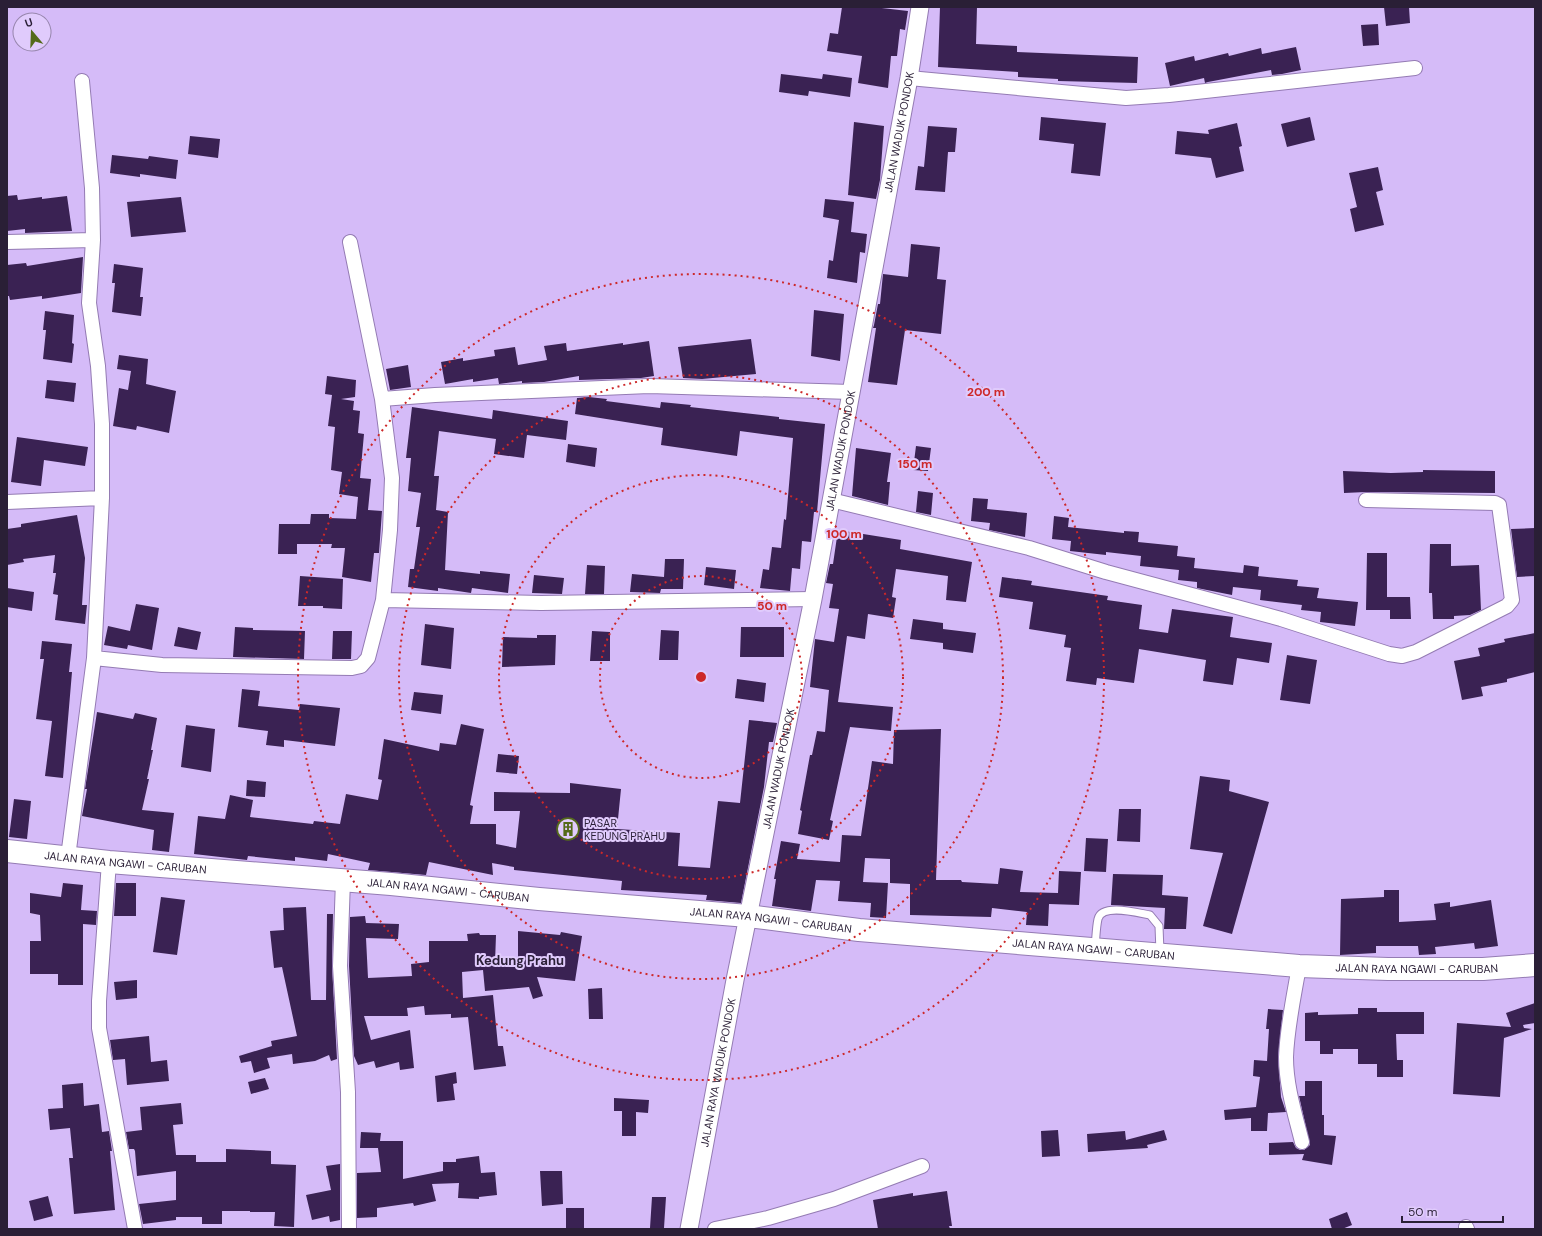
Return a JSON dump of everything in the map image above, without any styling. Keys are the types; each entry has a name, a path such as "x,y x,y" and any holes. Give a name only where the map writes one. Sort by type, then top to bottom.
{"highway":[{"name":"JALAN RAYA NGAWI - CARUBAN","path":"7,851 109,862 343,880 748,916 859,930 1299,966 1483,969 1535,965"}],"street":[{"name":"JALAN WADUK PONDOK","path":"748,916 813,599 909,78 920,7"},
{"path":"909,78 1126,98 1169,95 1415,68"},
{"path":"68,857 94,658 102,498 102,424 98,366 89,303 93,240 92,188 82,80"},
{"path":"7,242 93,240"},
{"path":"94,658 162,665 352,668 361,666 368,658 383,600 390,530 392,478 382,399 350,242"},
{"path":"382,399 435,395 649,386 851,392"},
{"path":"7,502 102,498"},
{"path":"831,500 1029,548 1106,572 1281,619 1389,654 1402,656 1416,652 1508,606 1512,600 1500,505 1495,503 1366,500"},
{"path":"383,600 541,603 813,599"},
{"path":"109,862 99,1001 99,1028 135,1229"},
{"path":"343,880 340,966 347,1085 349,1229"},
{"name":"JALAN RAYA WADUK PONDOK","path":"689,1229 748,916"},
{"path":"1299,966 1289,1028 1286,1058 1288,1086 1302,1142"},
{"path":"715,1229 768,1218 834,1199 922,1166"}],"lane":[{"path":"1095,949 1098,918 1102,912 1109,910 1150,915 1159,926 1160,954"}],"building":[{"path":"842,7 873,7 908,11 905,30 900,29 897,56 891,56 888,88 858,83 862,56 827,51 830,33 838,34"},
{"path":"940,7 977,7 976,44 1017,46 1017,52 1138,57 1137,83 1058,81 1058,79 1018,77 1018,72 938,67"},
{"path":"1384,7 1409,7 1410,23 1386,26"},
{"path":"1378,24 1379,45 1363,46 1361,25"},
{"path":"1296,47 1301,70 1282,74 1272,75 1271,70 1205,83 1204,78 1170,86 1165,63 1194,56 1195,61 1228,53 1229,56 1261,48 1262,54"},
{"path":"781,74 822,79 823,74 852,78 850,97 809,91 808,96 779,92"},
{"path":"1041,117 1106,123 1100,176 1071,173 1074,144 1039,140"},
{"path":"1310,117 1315,140 1287,147 1281,124"},
{"path":"854,122 884,126 880,180 876,199 848,195"},
{"path":"1237,123 1242,146 1239,147 1244,171 1216,178 1211,158 1175,154 1177,131 1209,134 1208,130"},
{"path":"928,126 957,128 955,152 948,152 945,192 915,190 918,166 924,167"},
{"path":"190,136 220,139 218,158 188,154"},
{"path":"112,155 148,159 149,156 178,160 176,179 140,174 140,177 110,173"},
{"path":"1378,167 1383,190 1376,192 1384,225 1355,232 1350,209 1357,207 1349,173"},
{"path":"17,195 18,200 67,196 72,231 25,233 25,229 7,231 7,196"},
{"path":"181,197 186,232 131,237 127,202"},
{"path":"825,199 854,202 851,232 867,234 865,253 860,252 857,283 827,278 829,260 833,261 839,220 823,217"},
{"path":"911,244 940,247 937,279 946,280 941,334 905,330 897,385 868,382 876,328 873,328 878,304 880,304 883,274 908,277"},
{"path":"83,257 81,293 42,299 42,296 10,300 9,296 7,296 7,265 26,263 27,266"},
{"path":"114,264 143,268 140,297 143,297 141,316 112,312 115,283 112,283"},
{"path":"814,310 844,314 840,361 811,356"},
{"path":"45,311 74,315 72,343 74,344 72,363 43,359 46,330 43,330"},
{"path":"751,339 756,374 702,379 683,378 678,347"},
{"path":"649,341 654,376 641,378 579,380 579,376 544,382 522,383 522,381 499,384 498,378 473,382 473,379 445,384 441,362 463,358 463,361 495,356 494,350 515,347 518,365 547,360 544,346 566,343 567,351"},
{"path":"119,355 148,359 146,384 176,391 169,433 137,426 136,430 113,426 119,388 128,390 131,371 117,369"},
{"path":"408,365 411,387 390,390 386,369"},
{"path":"327,376 356,380 355,397 341,399 354,401 353,410 360,411 358,433 364,434 360,478 371,479 368,510 382,511 379,553 374,553 371,582 342,577 345,548 331,548 332,544 297,544 297,554 278,554 279,524 310,524 311,514 329,514 329,518 356,519 358,497 339,494 342,472 331,470 335,427 328,426 332,395 325,394"},
{"path":"47,380 76,383 74,402 45,398"},
{"path":"589,397 607,399 606,401 660,408 661,402 691,405 690,407 825,424 817,512 814,512 811,542 802,541 800,569 792,568 790,591 760,588 763,569 769,570 772,547 781,548 784,519 786,520 793,438 740,431 737,456 661,445 663,428 575,414 577,398"},
{"path":"412,407 492,419 493,410 568,421 566,440 527,435 524,458 494,454 496,439 439,431 434,476 439,476 436,510 448,512 445,570 480,574 480,571 510,574 508,593 472,588 471,593 438,588 438,591 408,587 410,569 414,569 420,527 416,527 421,493 408,491 411,458 406,458"},
{"path":"17,437 88,447 85,466 44,460 41,486 11,482"},
{"path":"568,444 597,448 595,467 566,462"},
{"path":"916,446 931,448 928,471 913,470"},
{"path":"856,448 891,453 887,482 890,482 888,505 852,496"},
{"path":"1423,470 1495,471 1495,493 1344,493 1343,471 1391,473 1423,472"},
{"path":"918,491 933,493 931,515 916,512"},
{"path":"973,498 988,499 987,509 1027,513 1025,537 989,530 990,523 971,521"},
{"path":"77,515 85,558 82,605 87,605 85,624 55,620 58,595 53,594 56,573 53,573 55,555 23,559 24,562 7,565 7,529 21,527 21,524"},
{"path":"1054,516 1069,518 1068,527 1124,533 1124,531 1139,532 1138,542 1178,546 1177,556 1195,558 1194,568 1243,573 1244,565 1259,567 1258,576 1298,580 1297,586 1319,588 1317,598 1358,602 1355,626 1320,622 1321,612 1301,610 1302,605 1260,600 1261,590 1233,587 1232,595 1197,588 1197,582 1178,580 1179,570 1140,566 1141,556 1106,552 1106,555 1070,551 1071,541 1052,539"},
{"path":"1535,528 1535,576 1517,577 1511,529"},
{"path":"838,530 901,540 900,549 972,562 966,602 946,600 948,576 896,569 892,597 896,598 893,618 868,614 865,639 847,636 838,702 893,707 891,731 850,727 830,820 833,821 829,840 798,834 802,811 800,810 810,755 812,755 817,731 825,732 829,690 810,687 815,639 834,642 839,609 829,608 833,584 826,583 830,564 833,564"},
{"path":"1430,544 1451,544 1451,566 1479,565 1481,610 1470,615 1454,616 1454,619 1433,619 1432,593 1429,593"},
{"path":"1367,553 1387,553 1387,597 1410,597 1411,619 1390,619 1390,610 1366,610"},
{"path":"665,559 684,559 683,589 661,589 660,593 630,592 632,574 664,577"},
{"path":"587,565 605,566 604,594 585,594"},
{"path":"706,567 736,570 734,589 704,585"},
{"path":"534,575 564,578 562,594 532,593"},
{"path":"300,576 343,579 342,609 323,608 323,606 298,606"},
{"path":"1002,577 1032,581 1031,585 1108,596 1107,600 1142,605 1139,629 1168,633 1172,609 1233,617 1230,637 1272,643 1269,663 1237,658 1233,685 1203,681 1206,660 1139,649 1134,683 1097,678 1096,685 1066,681 1071,648 1064,647 1066,635 1029,629 1033,602 999,597"},
{"path":"7,588 34,592 32,611 7,607"},
{"path":"136,604 159,608 152,650 128,645 127,649 104,645 108,626 130,631"},
{"path":"913,619 943,623 943,629 976,633 973,653 943,649 943,643 910,639"},
{"path":"425,624 454,628 451,669 421,665"},
{"path":"178,627 201,632 197,650 174,646"},
{"path":"235,627 253,628 253,630 305,631 304,659 233,657"},
{"path":"741,627 784,627 784,657 740,657"},
{"path":"661,630 679,631 678,660 659,660"},
{"path":"333,631 352,631 351,659 332,659"},
{"path":"592,631 610,632 610,661 590,661"},
{"path":"1535,633 1535,672 1507,679 1507,682 1481,687 1483,696 1462,700 1454,661 1480,656 1478,648 1505,642 1504,639"},
{"path":"537,635 556,635 555,665 502,667 503,637 537,638"},
{"path":"42,641 72,644 69,672 72,672 63,778 45,776 52,721 36,719 44,659 40,659"},
{"path":"1287,655 1317,660 1310,704 1280,700"},
{"path":"737,679 766,683 764,702 735,698"},
{"path":"242,689 260,691 258,706 299,710 300,704 340,708 335,746 284,740 284,747 266,745 268,731 238,727"},
{"path":"414,692 443,695 441,714 411,710"},
{"path":"97,712 133,719 135,713 157,718 151,750 153,750 147,779 149,779 142,810 174,813 169,852 152,850 154,830 82,816"},
{"path":"749,720 777,723 773,742 769,742 764,787 741,903 706,900 707,895 621,890 622,881 514,870 514,867 492,863 493,875 429,862 426,875 368,870 370,863 328,854 327,861 295,857 295,861 248,856 247,860 194,854 198,816 225,819 230,795 253,800 250,817 313,824 314,821 340,824 346,794 378,800 382,780 378,779 384,739 439,751 440,743 456,745 461,724 484,729 470,805 473,806 470,824 496,824 496,844 516,848 520,811 494,811 494,792 570,793 570,783 621,789 617,829 680,833 678,866 710,868 718,801 740,803"},
{"path":"186,725 215,729 211,772 181,767"},
{"path":"941,729 936,880 961,880 962,882 998,884 1000,868 1023,871 1020,892 1058,893 1059,871 1081,872 1079,905 1049,904 1048,926 1026,925 1027,912 992,908 991,917 910,915 910,884 890,883 890,859 865,858 863,882 888,883 886,918 870,917 871,903 838,901 840,881 816,880 811,911 772,906 776,879 774,879 781,841 800,844 797,859 840,862 842,835 861,836 872,761 893,764 894,730"},
{"path":"498,754 519,756 517,774 496,772"},
{"path":"1200,776 1230,780 1229,791 1269,802 1232,934 1203,926 1223,853 1190,849"},
{"path":"247,780 266,782 265,797 246,796"},
{"path":"14,799 31,801 27,839 9,837"},
{"path":"1119,809 1141,809 1140,842 1117,841"},
{"path":"1086,838 1108,839 1106,872 1084,871"},
{"path":"1113,874 1163,875 1162,895 1188,897 1186,929 1164,929 1165,908 1111,905"},
{"path":"63,883 83,885 81,910 97,911 96,925 83,924 83,985 58,985 58,974 30,974 30,941 41,941 40,915 30,913 30,893 61,897"},
{"path":"116,883 136,883 136,916 114,916"},
{"path":"1384,890 1399,890 1399,922 1436,920 1434,904 1450,902 1450,907 1491,900 1498,946 1475,949 1474,943 1435,947 1436,954 1419,955 1418,946 1376,946 1376,953 1340,955 1341,899 1384,897"},
{"path":"161,897 185,900 177,955 153,952"},
{"path":"306,907 311,1000 326,1000 327,914 333,914 332,966 337,1059 331,1061 329,1055 315,1061 293,1064 292,1054 267,1058 270,1068 254,1073 251,1061 241,1063 239,1056 272,1046 271,1041 297,1036 282,967 274,968 270,931 284,930 283,908"},
{"path":"365,916 366,923 399,924 398,939 366,938 368,978 412,976 411,964 429,962 429,941 468,941 467,934 479,933 480,935 496,935 495,963 518,961 518,931 560,935 561,932 582,936 575,981 537,977 543,996 533,999 529,987 485,991 483,970 462,972 463,998 493,995 498,1046 503,1046 506,1066 474,1070 468,1017 451,1018 451,1014 425,1015 424,1006 407,1008 408,1016 364,1016 371,1040 410,1030 414,1068 400,1070 399,1062 376,1068 374,1061 358,1065 354,1056 349,966 350,917"},
{"path":"137,980 137,998 116,1000 114,982"},
{"path":"602,988 603,1019 589,1019 588,989"},
{"path":"1535,1003 1535,1023 1523,1025 1524,1028 1532,1029 1504,1038 1500,1097 1453,1094 1457,1023 1511,1027 1506,1013"},
{"path":"1358,1008 1377,1008 1377,1012 1424,1012 1424,1034 1396,1034 1397,1060 1403,1060 1403,1077 1377,1077 1377,1064 1358,1064 1358,1049 1333,1049 1333,1054 1320,1054 1320,1041 1305,1041 1305,1013 1318,1012 1318,1015 1358,1014"},
{"path":"1268,1009 1283,1010 1278,1057 1281,1097 1286,1112 1268,1113 1267,1131 1251,1131 1251,1118 1225,1120 1224,1110 1256,1107 1260,1077 1253,1076 1254,1060 1267,1061 1269,1029 1266,1029"},
{"path":"149,1036 151,1062 167,1060 169,1081 127,1085 125,1059 113,1060 110,1040"},
{"path":"456,1072 457,1083 453,1084 455,1100 437,1102 435,1076"},
{"path":"265,1078 269,1089 251,1094 248,1082"},
{"path":"1305,1081 1322,1081 1322,1115 1324,1115 1324,1135 1336,1136 1332,1165 1302,1160 1304,1154 1269,1155 1269,1143 1293,1142 1296,1148 1300,1150 1304,1150 1310,1145 1299,1096 1305,1096"},
{"path":"83,1083 84,1106 99,1104 102,1132 109,1131 112,1151 110,1151 115,1210 74,1214 69,1158 73,1158 70,1128 50,1130 48,1109 63,1108 62,1085"},
{"path":"614,1098 649,1100 648,1113 636,1112 636,1136 622,1136 622,1111 614,1111"},
{"path":"181,1103 183,1124 173,1125 176,1155 196,1155 196,1162 226,1162 226,1149 271,1151 271,1164 296,1165 294,1227 274,1226 275,1212 250,1211 222,1211 222,1224 202,1224 202,1217 176,1217 176,1220 143,1224 139,1204 176,1200 176,1171 137,1176 135,1151 134,1149 129,1149 126,1132 142,1130 140,1107"},
{"path":"1058,1130 1060,1156 1042,1157 1041,1131"},
{"path":"1164,1130 1167,1140 1147,1145 1148,1148 1088,1152 1087,1134 1125,1131 1126,1140"},
{"path":"361,1132 381,1133 380,1141 403,1141 403,1179 443,1171 443,1162 456,1162 456,1159 479,1156 481,1173 495,1172 497,1195 479,1197 479,1199 458,1198 459,1183 432,1184 436,1201 414,1206 413,1203 377,1208 377,1217 357,1218 357,1173 381,1172 378,1148 360,1148"},
{"path":"340,1164 340,1220 330,1222 329,1216 312,1220 306,1195 331,1190 326,1166"},
{"path":"540,1171 562,1171 563,1204 542,1206"},
{"path":"947,1191 952,1226 949,1226 950,1229 878,1229 873,1200 913,1193 913,1196"},
{"path":"48,1196 53,1216 34,1221 29,1201"},
{"path":"652,1197 666,1197 664,1228 650,1228"},
{"path":"566,1208 584,1208 584,1229 566,1229"},
{"path":"1347,1212 1352,1225 1342,1229 1332,1229 1329,1219"}],"place":[{"name":"PASAR KEDUNG PRAHU","path":"568,829"}],"district":[{"name":"Kedung Prahu","path":"520,960"}]}
